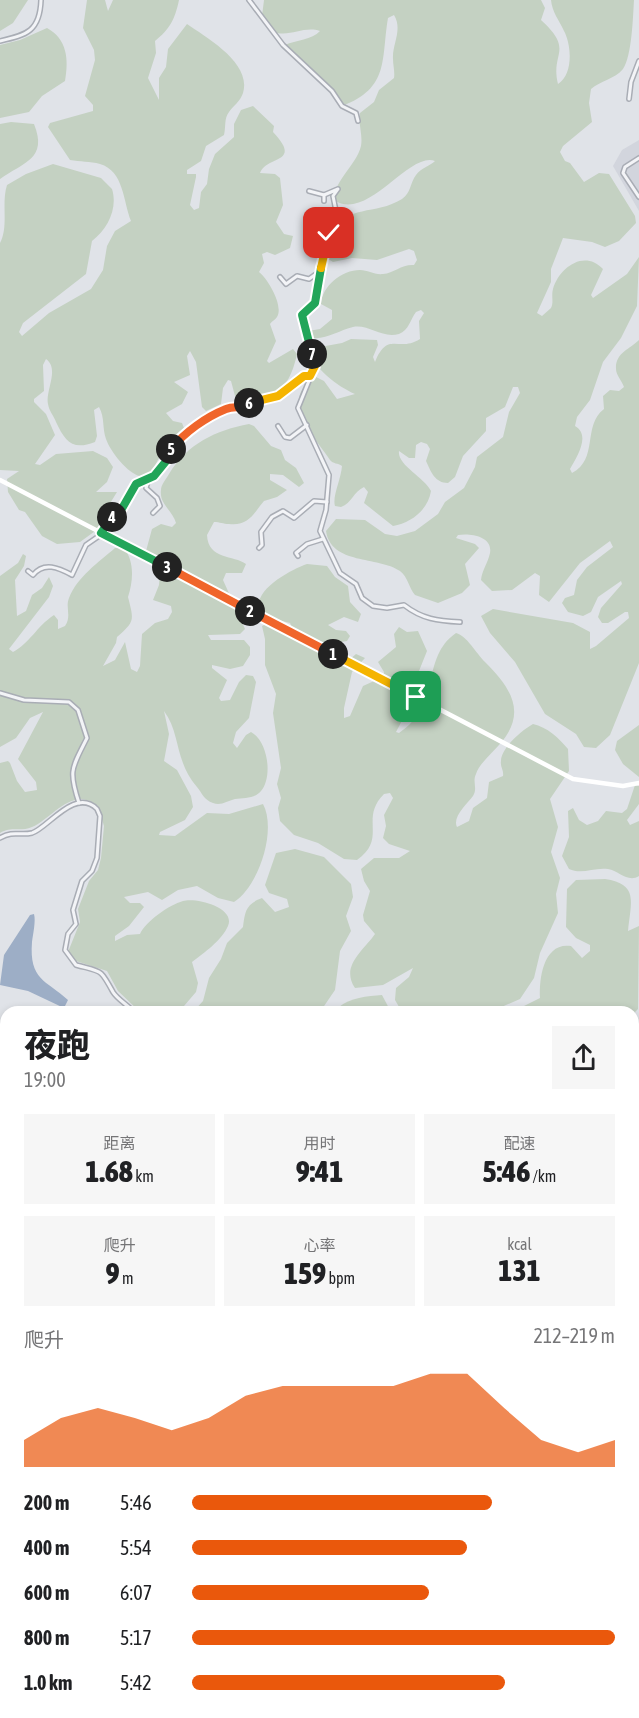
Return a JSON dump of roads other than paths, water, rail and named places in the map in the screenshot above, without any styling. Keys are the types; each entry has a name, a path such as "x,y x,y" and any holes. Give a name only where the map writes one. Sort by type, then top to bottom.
{"street":[{"path":"0,41 25,35 34,27 41,11 41,0"},
{"path":"249,0 283,45 332,91 342,106 356,113 358,121"},
{"path":"629,99 631,82 639,61"},
{"path":"639,158 626,167 623,173 639,196"},
{"path":"309,191 324,195 338,189 333,196 336,211"},
{"path":"324,195 324,201"},
{"path":"322,214 329,233 315,303 302,315 315,366 298,408 329,475 327,502 320,531 340,573 356,584 362,598 373,606 387,608 404,604 415,613 434,621 460,622"},
{"path":"280,278 286,284 297,276 309,279 321,271"},
{"path":"28,571 33,575 44,568 56,567 72,575 86,544 101,533 120,512 136,484 149,478 167,460 170,451 179,439 224,409 244,407 251,402 278,396 304,376 310,376"},
{"path":"278,426 285,436 290,438 307,425"},
{"path":"149,478 146,488 157,498 160,506 153,513"},
{"path":"0,480 573,779 623,786 639,783"},
{"path":"259,548 262,545 261,532 272,517 283,511 294,518 314,501 327,502"},
{"path":"298,556 296,552 307,544 323,539"},
{"path":"0,693 24,700 69,702 78,710 87,738 72,769 72,783 79,803"},
{"path":"0,838 14,832 32,833 63,810 79,803 92,804 99,812 95,866 82,881 78,901 74,907 76,924 68,934 66,953 76,965 100,971 111,984 114,993 128,1006"}],"water":[{"path":"34,914 32,955 36,972 68,1000 65,1006 60,1006 28,991 0,985 4,955 30,915"}]}
